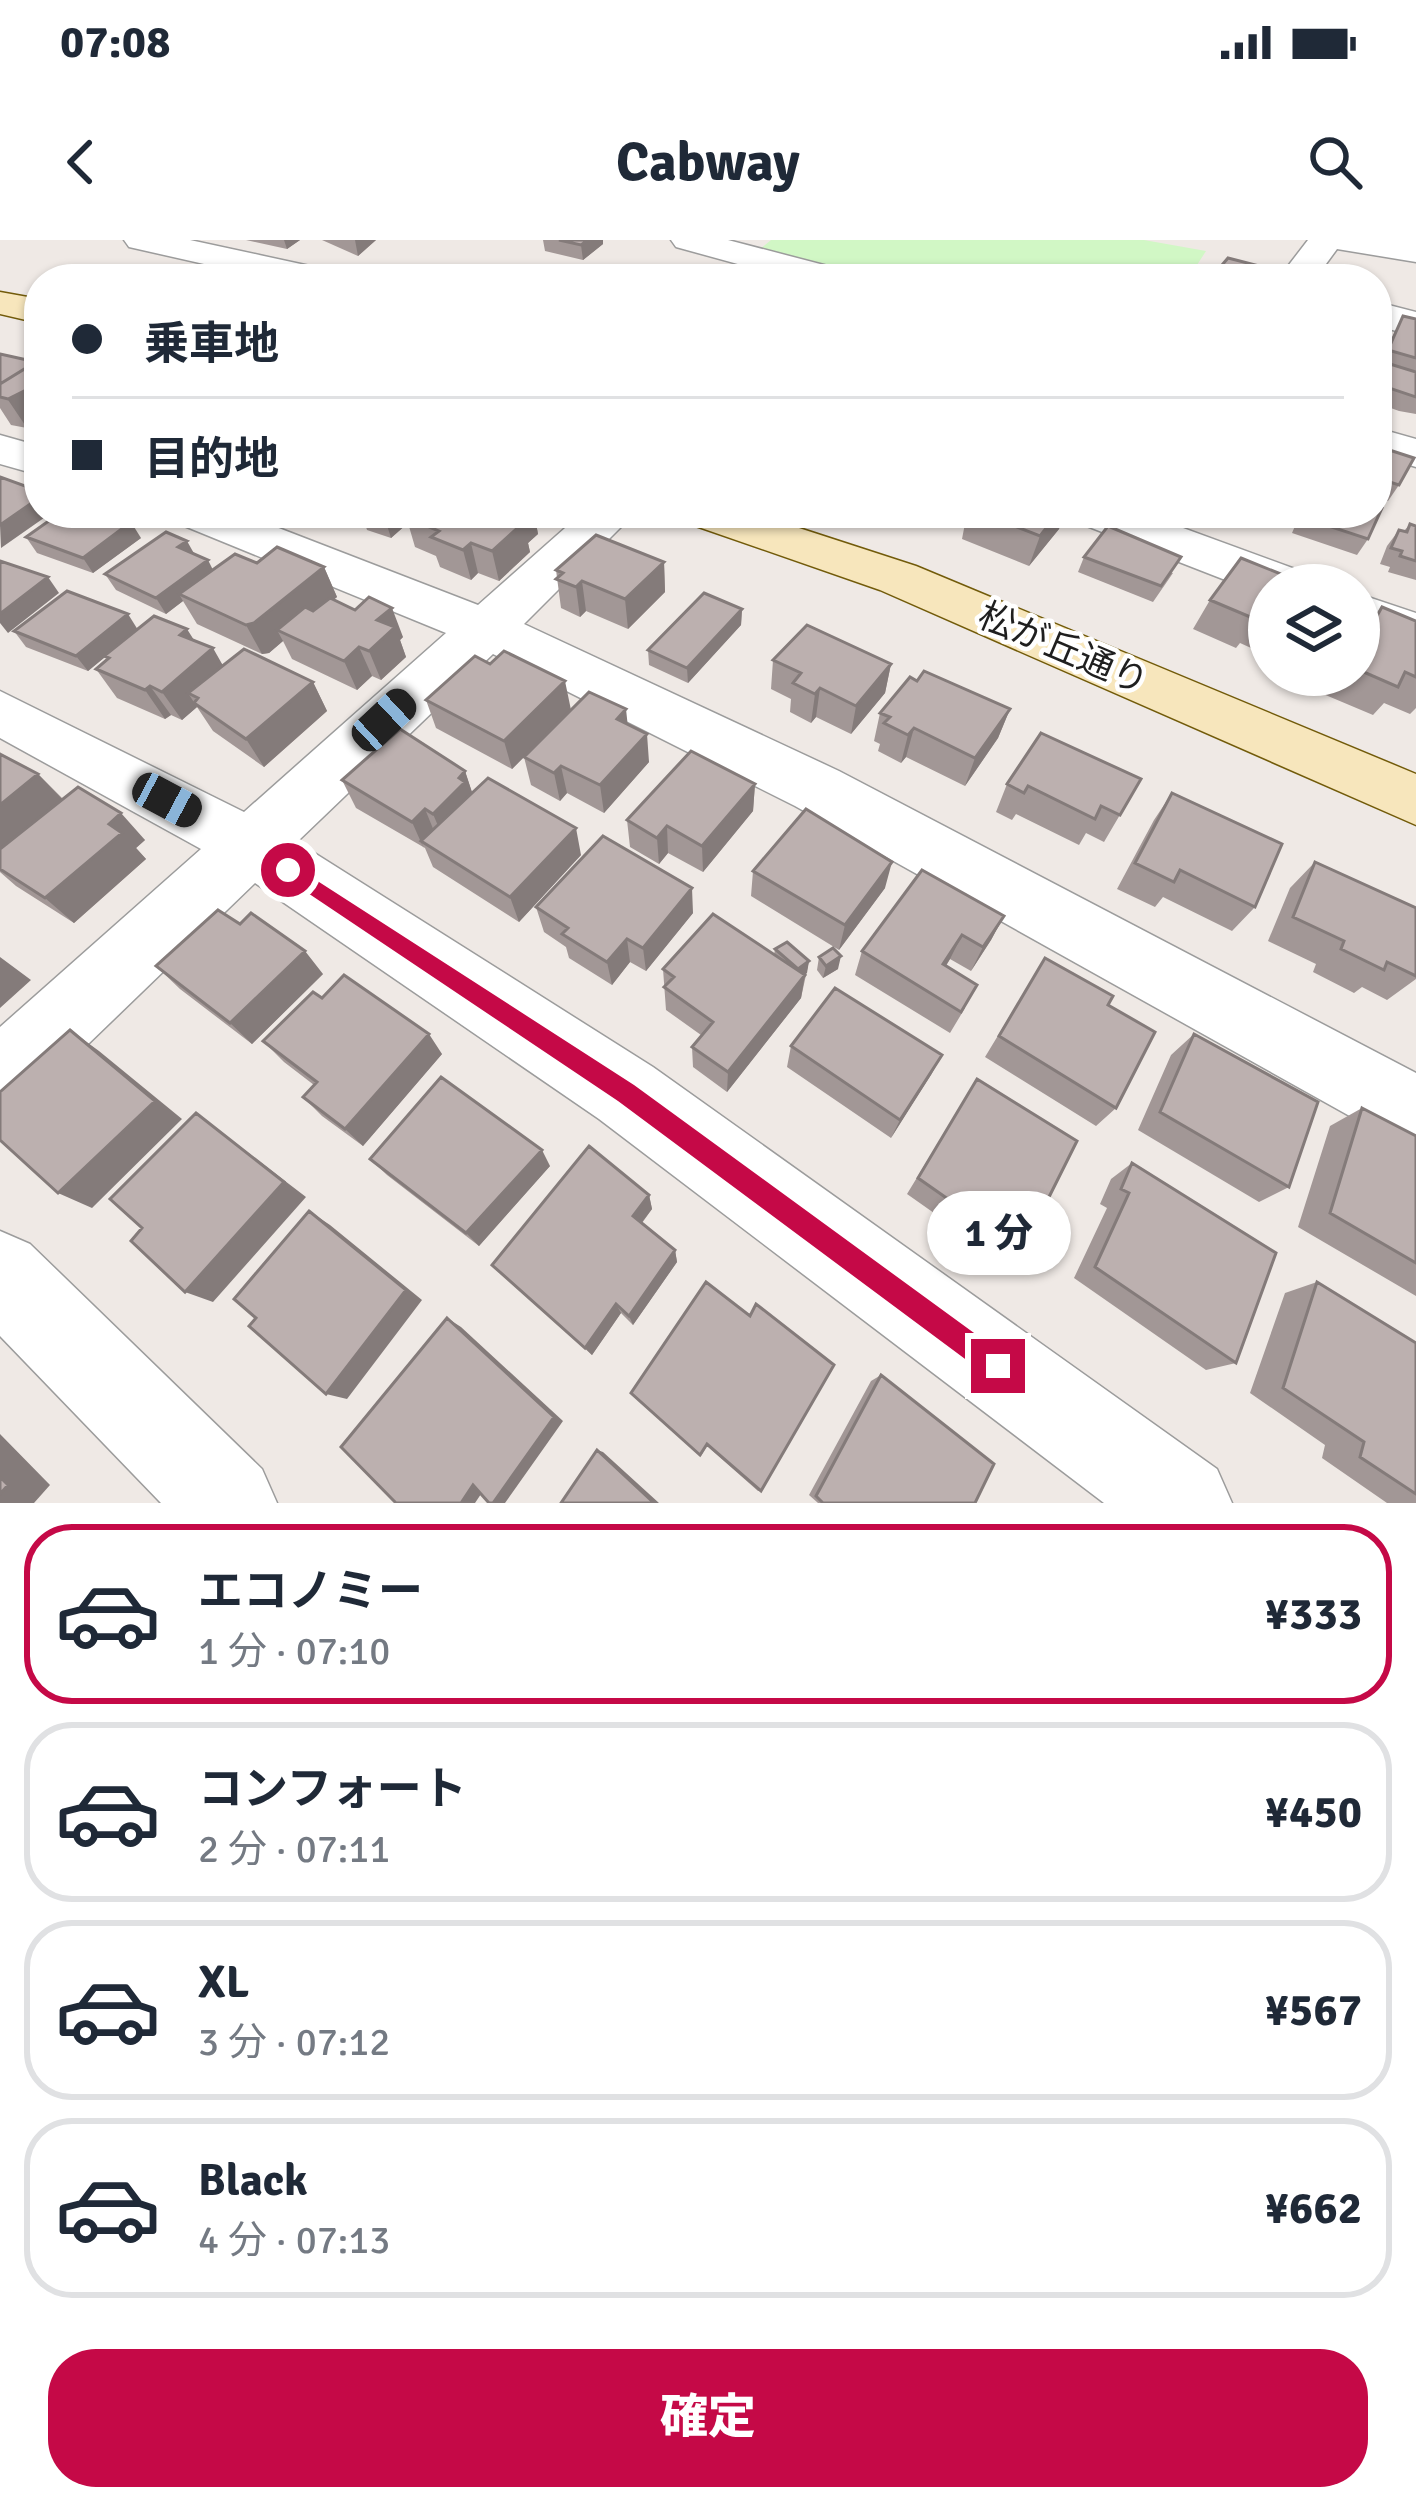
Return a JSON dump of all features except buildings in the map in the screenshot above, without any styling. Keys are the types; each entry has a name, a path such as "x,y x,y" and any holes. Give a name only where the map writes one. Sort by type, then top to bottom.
{"street":[{"path":"141,240 251,264"},
{"path":"688,240 778,264"},
{"path":"1307,264 1326,240"},
{"path":"1342,240 1416,251"},
{"path":"232,528 484,626 782,770 1416,1115"},
{"path":"0,1077 594,528"},
{"name":"松が丘通り","path":"749,528 898,578 1416,800"},
{"path":"1136,528 1248,570"},
{"path":"1380,620 1416,633"},
{"path":"0,712 250,845 626,1093 1184,1503"},
{"path":"0,1274 228,1503"}],"green space":[{"path":"771,240 1144,240 1206,251 1198,264 805,264 758,251"}],"route":[{"path":"288,870 626,1093 998,1366"}]}
